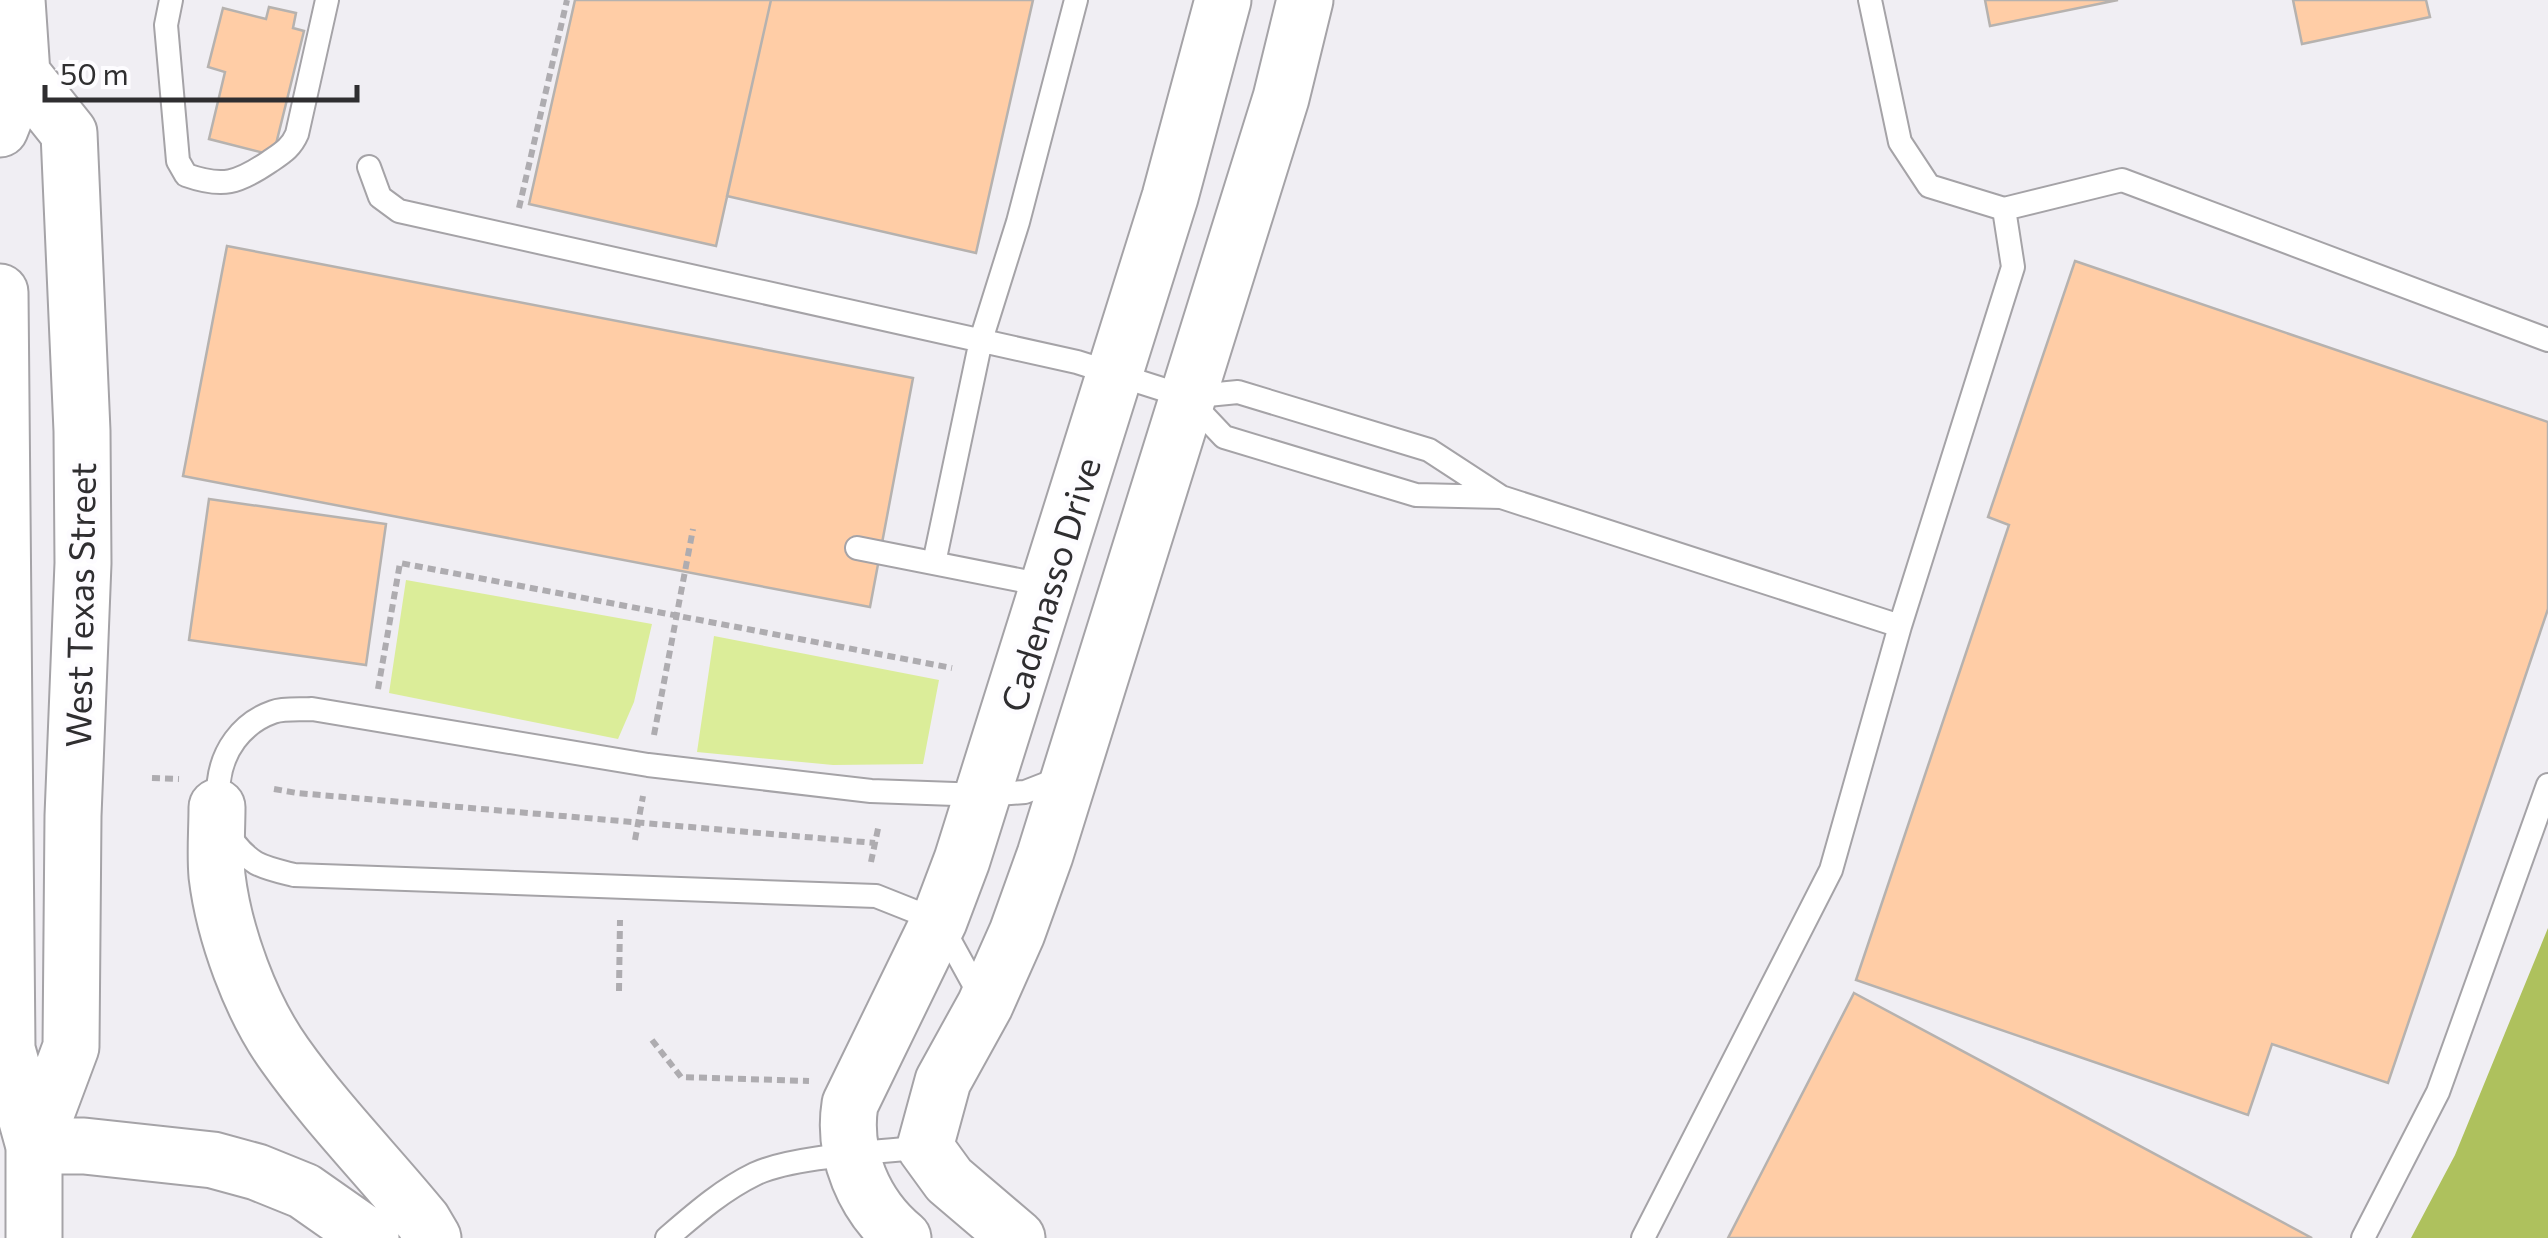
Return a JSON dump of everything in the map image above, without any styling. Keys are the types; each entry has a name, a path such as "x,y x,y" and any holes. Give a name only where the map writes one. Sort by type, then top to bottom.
{"main road":[{"path":"0,129 22,74 17,0"},
{"name":"Cadenasso Drive","path":"852,1156 850,1104 939,921 983,795 1201,93 1223,0"},
{"path":"1017,1238 950,1180 926,1147 943,1081 985,1004 1022,917 1280,98 1306,0"},
{"name":"West Texas Street","path":"22,74 69,133 83,450 84,562 73,816 71,1047 34,1146"},
{"name":"West Texas Street","path":"0,292 8,1049 34,1146 34,1238"},
{"path":"204,793 225,917 239,965 261,1011 284,1054 433,1238"},
{"path":"34,1146 84,1146 213,1160 257,1172 304,1191 370,1238"},
{"path":"852,1156 860,1183 874,1206 903,1238"}],"lane":[{"path":"171,0 166,26 174,146 186,175 219,183 249,176 292,147 327,0"},
{"path":"934,563 981,340 1018,222 1076,0"},
{"path":"1870,0 1900,142 1929,186 2004,209 2122,180 2548,340"},
{"path":"369,168 380,197 399,211 981,340 1114,373 1187,398 1238,392 1429,450 1502,497 1900,626"},
{"path":"1643,1238 1831,870 1900,626 2013,267 2004,209"},
{"path":"1187,398 1224,437 1416,495 1502,497"},
{"path":"857,548 1048,586"},
{"path":"985,1004 939,921 876,896 294,875 258,864 230,838 204,793 241,732 274,712 312,709 648,765 871,790 983,795 1025,792 1069,774"},
{"path":"2363,1238 2438,1092 2548,785"},
{"path":"667,1238 708,1202 758,1172 926,1147"}],"path":[{"path":"519,208 567,0"},
{"path":"653,741 693,528"},
{"path":"372,719 400,563 952,668"},
{"path":"152,778 204,793"},
{"path":"274,789 875,843"},
{"path":"635,840 644,790"},
{"path":"871,862 879,824"},
{"path":"618,991 620,920"},
{"path":"652,1040 681,1077 815,1081"}],"green space":[{"path":"406,580 652,624 634,702 618,739 389,693"},
{"path":"714,636 939,680 923,764 833,765 697,752"},
{"path":"2548,928 2548,1238 2411,1238 2455,1155"}],"building":[{"path":"575,0 771,0 716,246 529,204"},
{"path":"771,0 1033,0 976,253 727,196"},
{"path":"1985,0 2118,0 1990,26"},
{"path":"2293,0 2426,0 2430,17 2302,44"},
{"path":"269,7 296,13 293,28 304,31 276,144 264,153 209,139 225,72 208,67 223,8 266,19"},
{"path":"227,246 913,378 870,607 183,476"},
{"path":"2075,261 2548,422 2548,609 2388,1083 2272,1044 2248,1115 1856,980 2009,525 1988,517"},
{"path":"209,499 386,524 366,665 189,640"},
{"path":"1854,993 2312,1238 1728,1238"}]}
